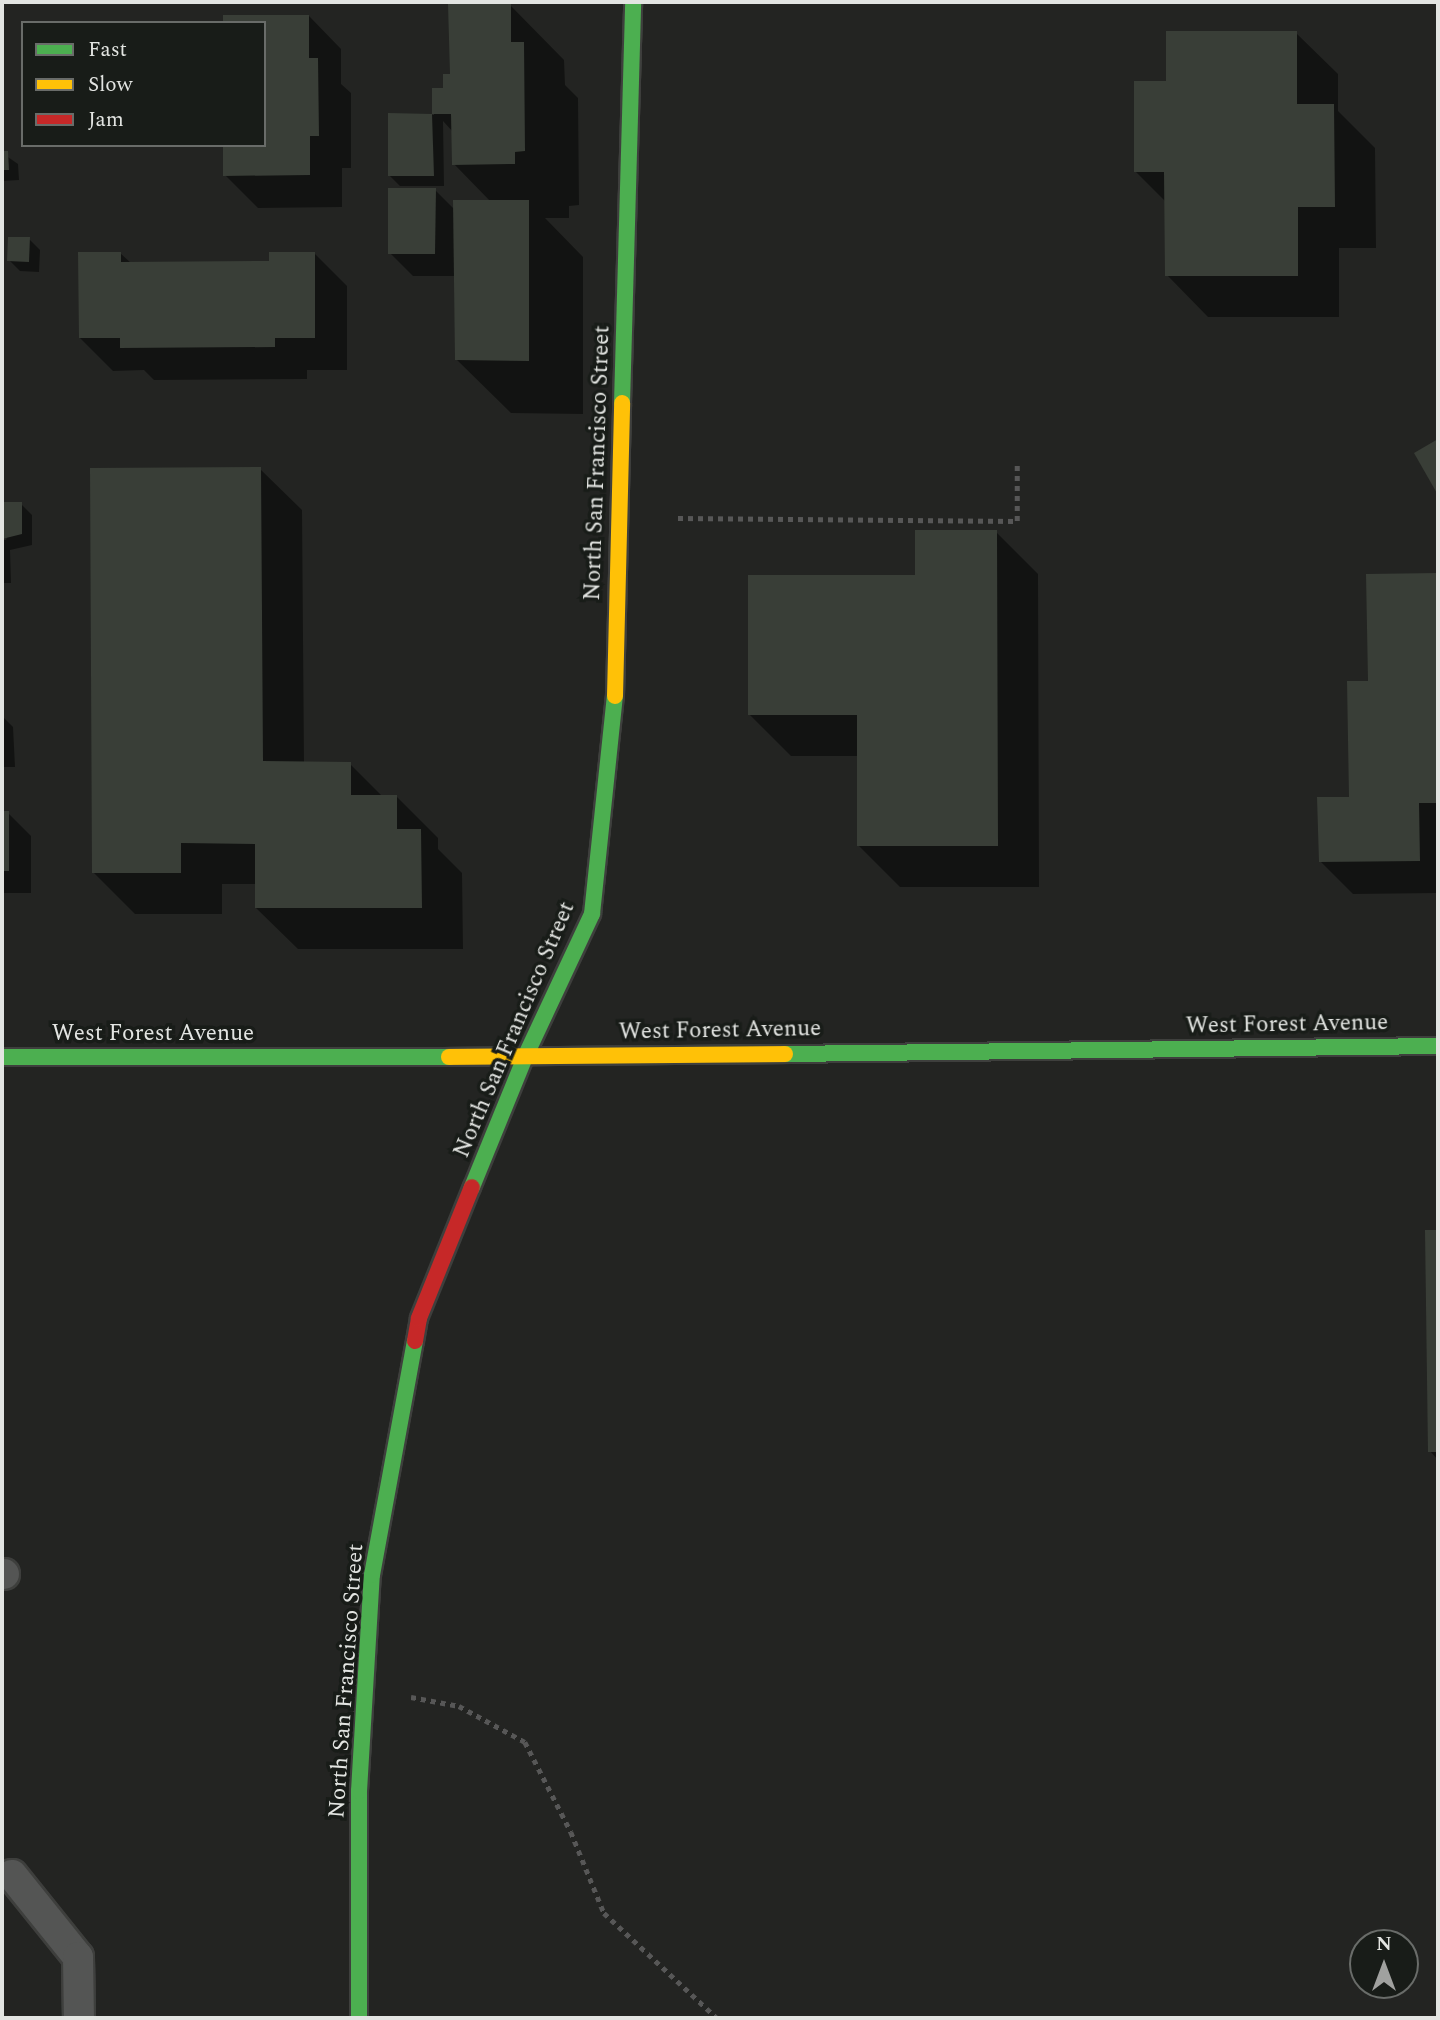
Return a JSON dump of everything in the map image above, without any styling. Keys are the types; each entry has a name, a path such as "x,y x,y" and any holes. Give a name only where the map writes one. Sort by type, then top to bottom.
{"street":[{"name":"North San Francisco Street","path":"359,2018 359,1791 372,1575 419,1318 525,1056 592,914 614,720 633,2"},
{"name":"West Forest Avenue","path":"2,1056 525,1056 1438,1046"}],"lane":[{"path":"12,1875 78,1957 79,2018"}],"path":[{"path":"678,518 1017,521 1017,464"},
{"path":"365,1689 459,1706 525,1742 571,1832 604,1913 717,2018"}],"building":[{"path":"448,4 511,4 511,42 524,42 525,151 515,152 515,164 452,165 451,114 432,114 432,88 443,88 443,74 450,74"},
{"path":"223,15 309,15 309,58 318,58 319,136 310,136 310,175 223,176 223,147 266,147 266,21 223,21"},
{"path":"1166,31 1297,31 1297,104 1334,104 1335,207 1298,207 1298,276 1165,276 1164,172 1134,172 1134,81 1166,81"},
{"path":"388,113 432,114 434,176 388,176"},
{"path":"2,151 8,151 9,170 2,170"},
{"path":"388,188 436,188 435,254 388,254"},
{"path":"453,200 529,200 529,361 455,360"},
{"path":"8,237 30,237 29,262 7,261"},
{"path":"78,252 121,252 121,262 269,261 269,252 315,252 315,338 275,338 275,347 120,348 120,338 79,338"},
{"path":"1438,439 1438,495 1414,453"},
{"path":"261,467 263,761 351,762 351,795 397,795 397,829 421,829 422,908 255,908 255,844 181,843 181,873 92,873 90,468"},
{"path":"4,502 22,502 22,534 2,539"},
{"path":"915,530 997,530 998,846 857,846 857,715 748,715 748,575 915,575"},
{"path":"1438,573 1438,803 1419,803 1420,861 1319,862 1317,797 1349,797 1347,681 1368,681 1366,574"},
{"path":"2,811 9,811 9,871 2,871"},
{"path":"1425,1230 1438,1230 1438,1452 1428,1452"}],"traffic: fast":[{"path":"622,403 633,2"},
{"path":"472,1187 525,1057 592,914 615,696"},
{"path":"785,1054 1438,1046"},
{"path":"2,1057 449,1057"},
{"path":"359,2018 359,1791 372,1575 415,1341"}],"traffic: slow":[{"path":"615,696 622,403"},
{"path":"449,1057 785,1054"}],"traffic: jam":[{"path":"415,1341 419,1318 472,1187"}]}
